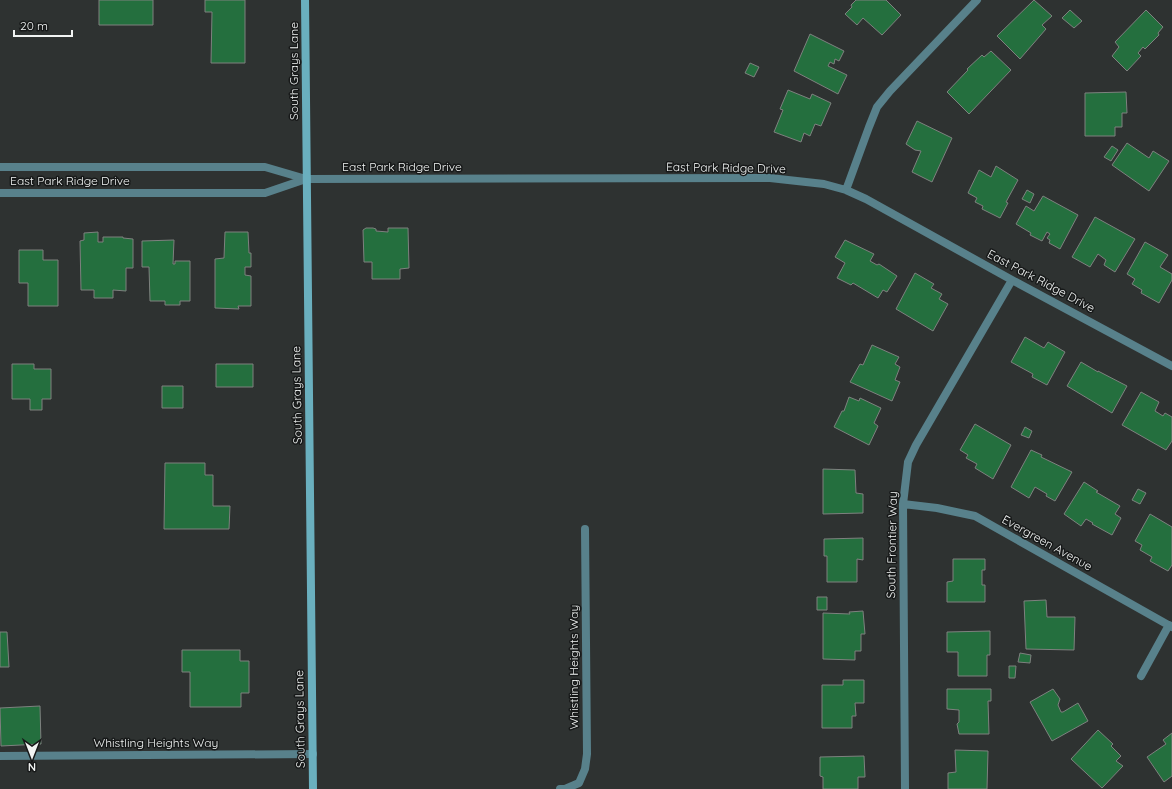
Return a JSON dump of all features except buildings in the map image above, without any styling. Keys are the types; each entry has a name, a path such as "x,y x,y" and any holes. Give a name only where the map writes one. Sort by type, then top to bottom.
{"street":[{"name":"South Grays Lane","path":"305,0 313,789"},
{"path":"846,190 877,107 972,2"},
{"name":"East Park Ridge Drive","path":"0,167 265,167 306,179 770,178 824,184 846,190 866,198 1012,280 1172,366"},
{"name":"East Park Ridge Drive","path":"0,193 265,193 306,179"},
{"name":"South Frontier Way","path":"905,789 903,504 908,462 916,445 1012,280"},
{"name":"Evergreen Avenue","path":"903,504 937,508 975,516 1170,626"},
{"name":"Whistling Heights Way","path":"560,789 565,789 579,784 585,769 585,529"},
{"path":"1141,676 1170,626"},
{"name":"Whistling Heights Way","path":"0,756 313,754"}]}
